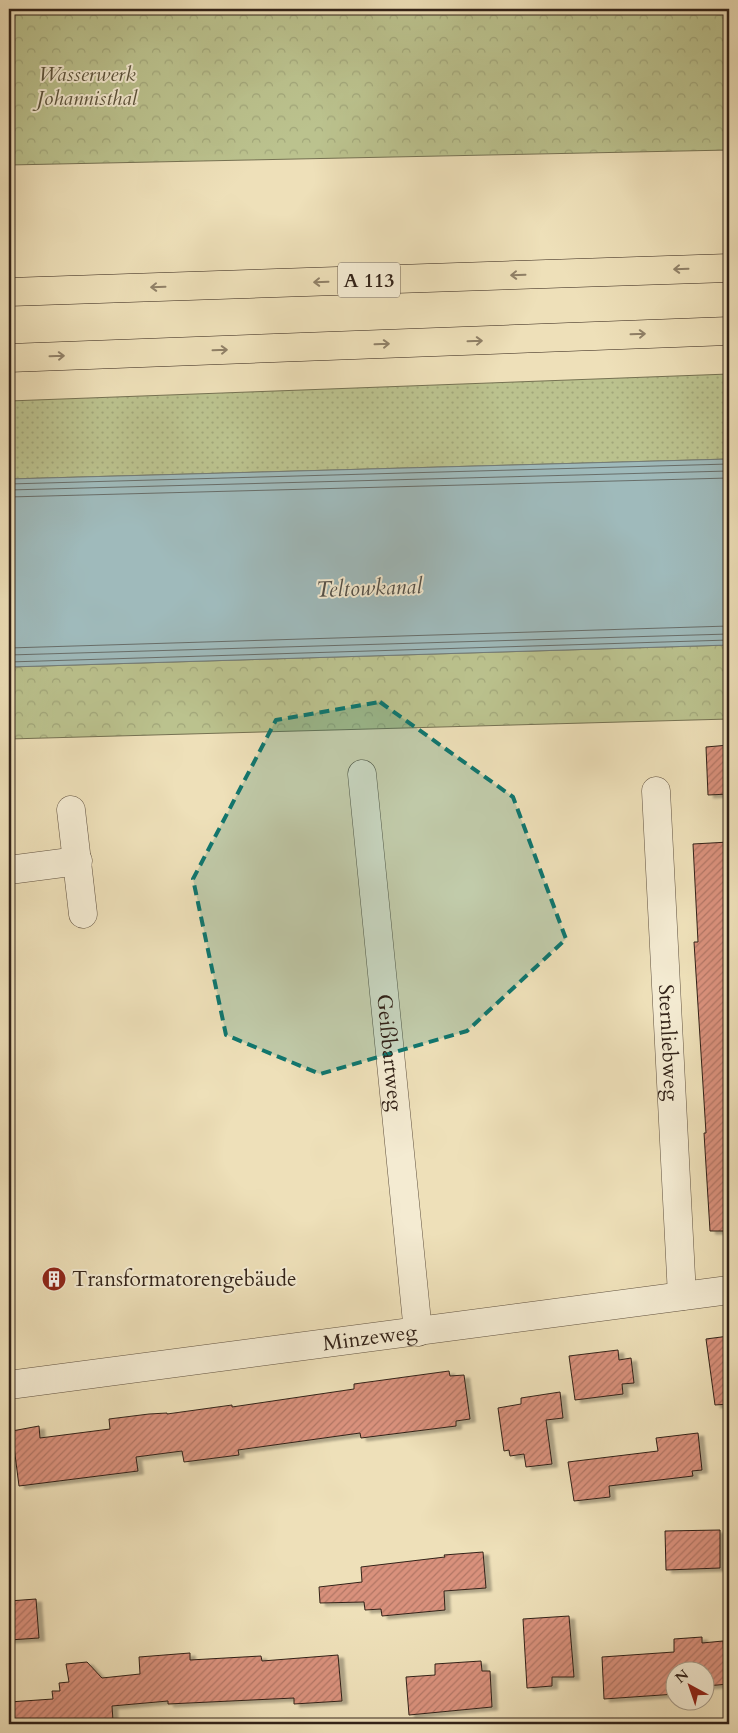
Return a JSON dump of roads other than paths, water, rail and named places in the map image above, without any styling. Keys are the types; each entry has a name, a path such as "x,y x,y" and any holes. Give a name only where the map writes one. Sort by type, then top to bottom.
{"highway":[{"name":"A 113","path":"9,292 729,268"},
{"path":"9,358 729,331"}],"street":[{"name":"Geißbartweg","path":"362,774 418,1332"},
{"name":"Sternliebweg","path":"656,791 682,1296"},
{"path":"71,810 83,914"},
{"path":"9,870 78,861"},
{"name":"Minzeweg","path":"9,1385 729,1290"}],"water":[{"name":"Teltowkanal","path":"729,459 729,645 9,667 9,479"}],"place":[{"name":"Transformatorengebäude","path":"54,1279"}],"park label":[{"name":"Wasserwerk Johannisthal","path":"87,86"}]}
